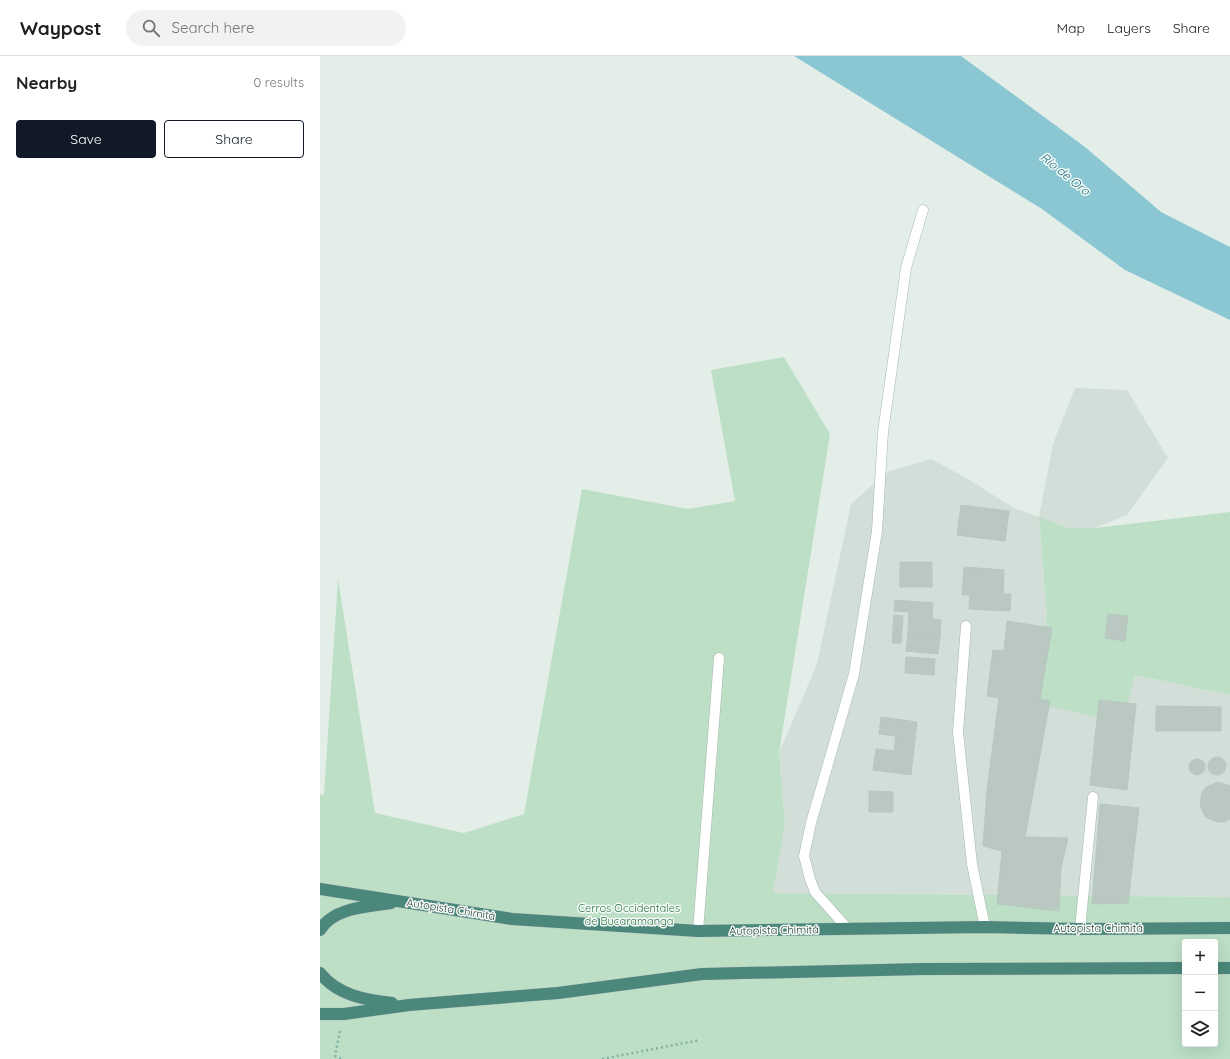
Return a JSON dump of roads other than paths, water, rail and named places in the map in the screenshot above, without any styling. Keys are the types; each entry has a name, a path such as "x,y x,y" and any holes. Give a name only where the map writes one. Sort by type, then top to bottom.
{"highway":[{"name":"Autopista Chimitá","path":"320,889 512,919 698,931 985,927 1080,929 1230,928"},
{"path":"320,930 336,915 347,911 402,901"},
{"path":"320,1014 344,1014 409,1005 558,993 702,974 923,969 1182,968"},
{"path":"1218,968 1230,968"},
{"path":"320,973 327,983 344,992 367,1000 409,1005"}],"lane":[{"path":"848,929 815,892 804,856 811,823 854,674 877,531 883,432 906,268 923,210"},
{"path":"966,626 958,732 972,864 985,927"},
{"path":"698,931 719,658"},
{"path":"1080,929 1093,797"}],"water":[{"name":"Río de Oro","path":"794,56 961,56 1085,147 1161,212 1230,247 1230,320 1125,270 1042,209"}],"park label":[{"name":"Cerros Occidentales de Bucaramanga","path":"629,914"}]}
